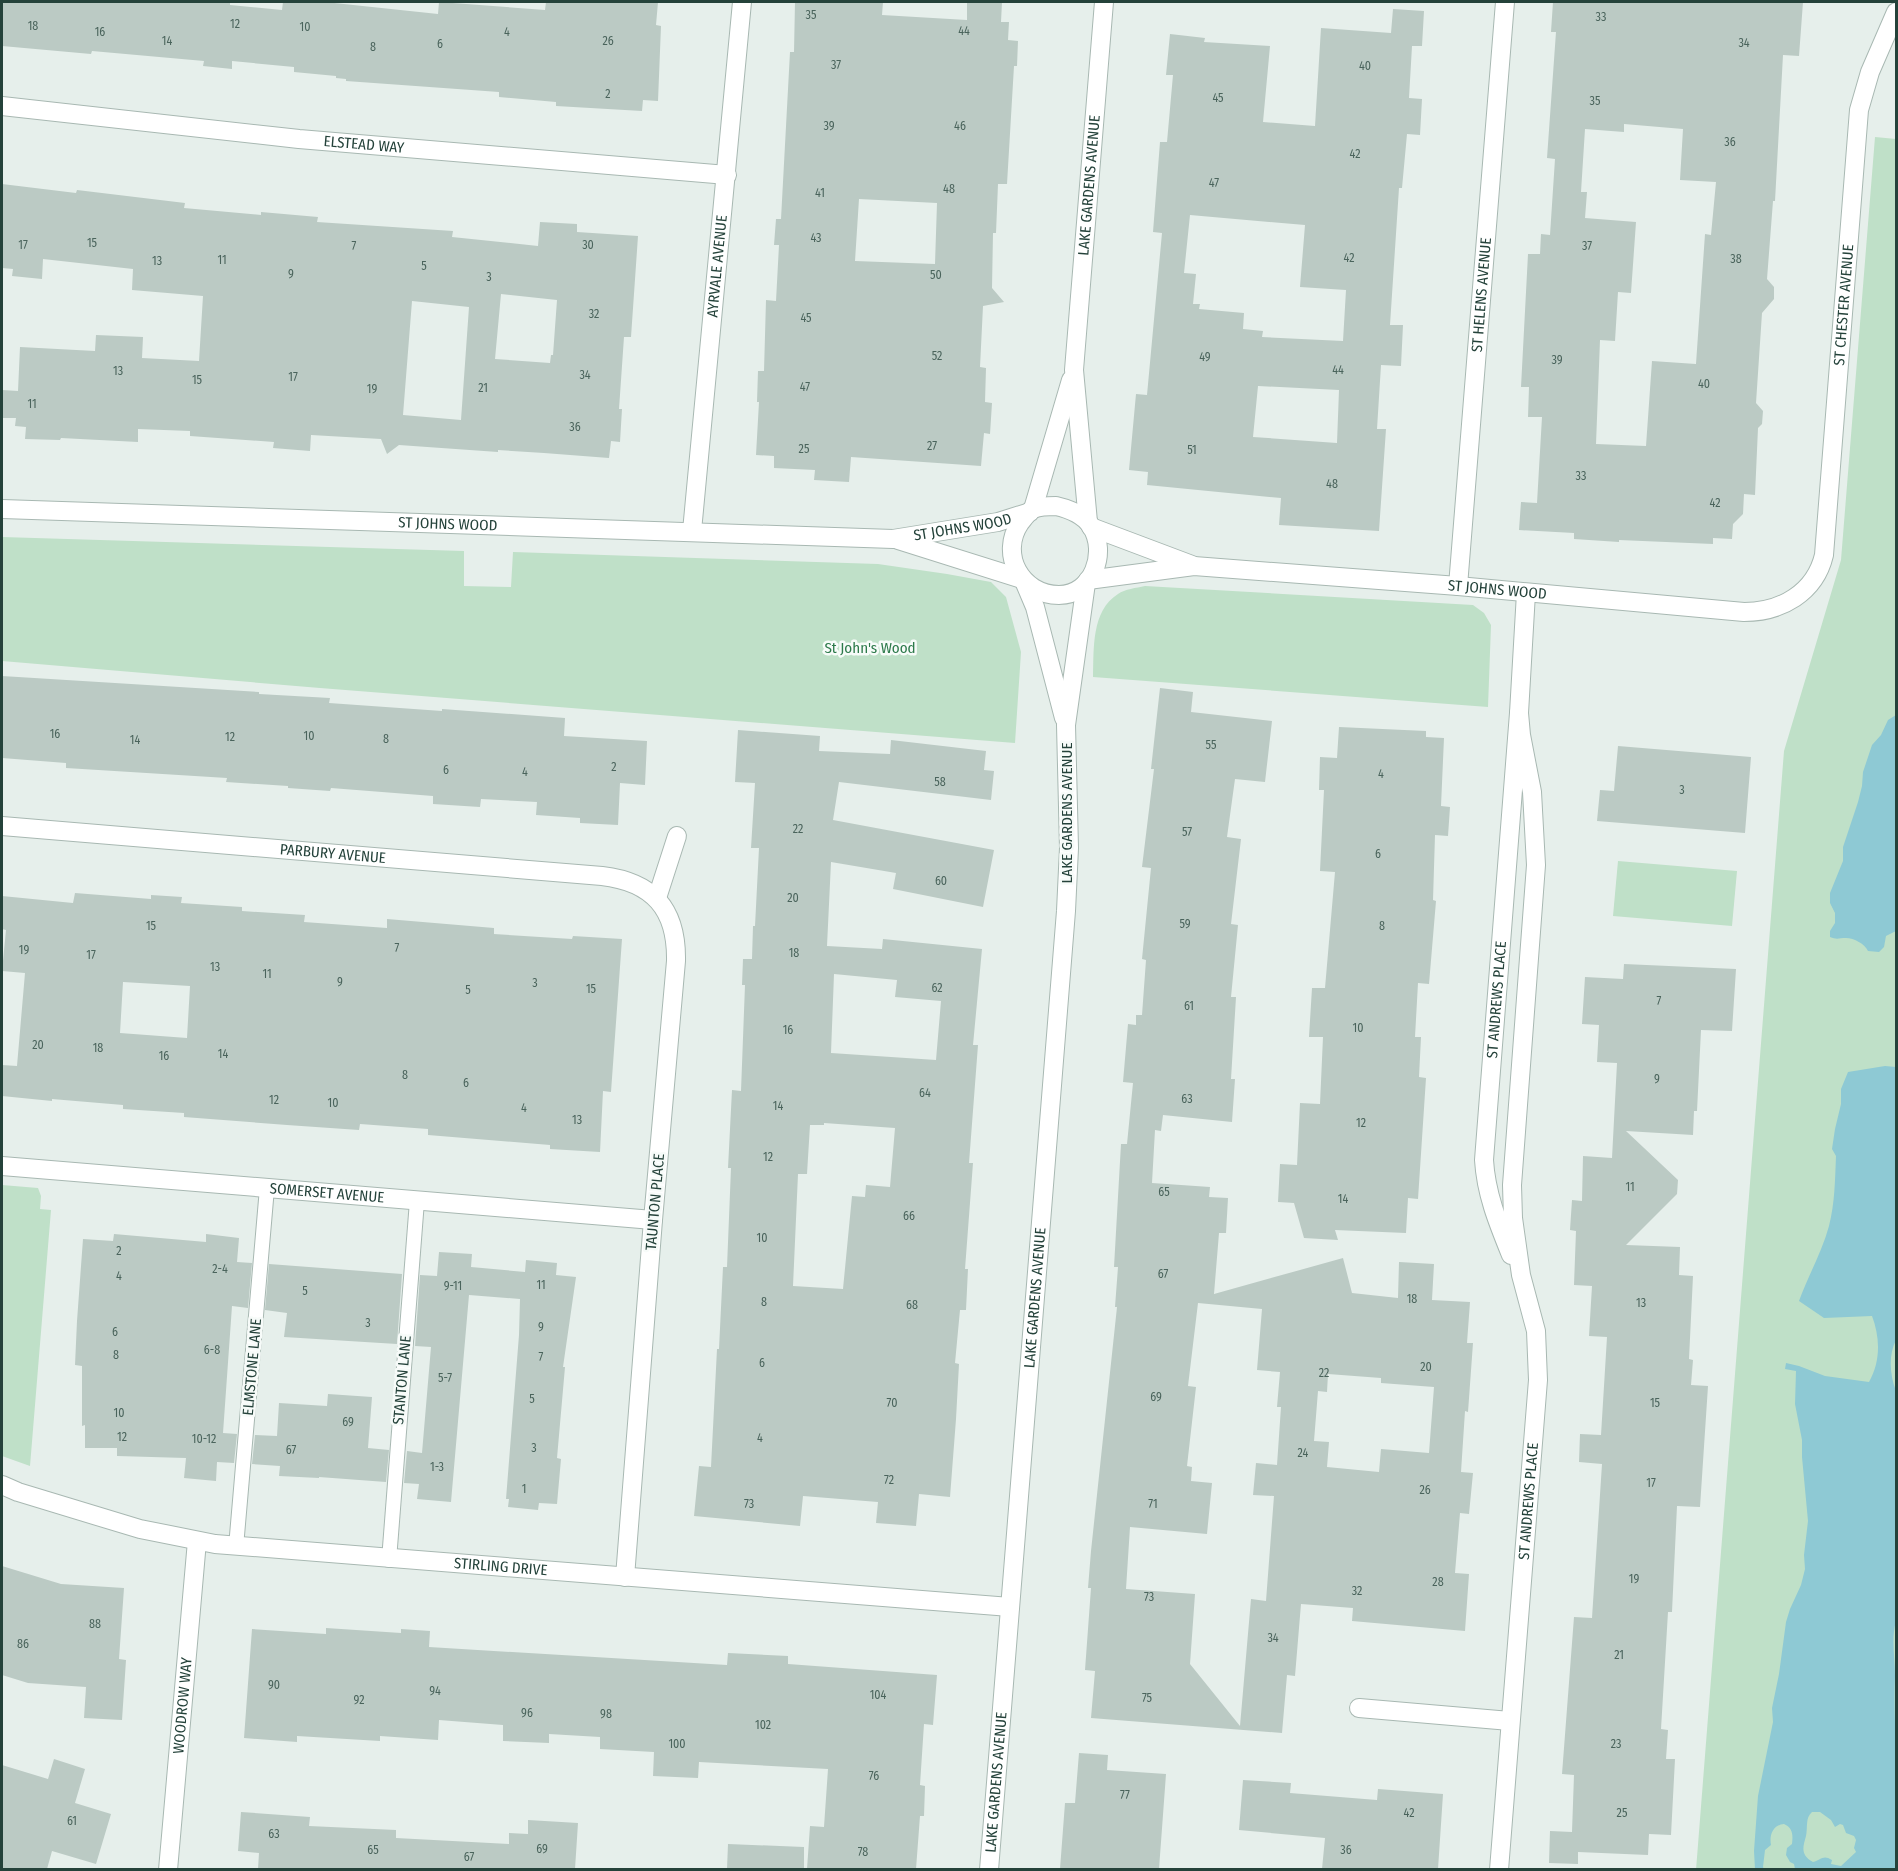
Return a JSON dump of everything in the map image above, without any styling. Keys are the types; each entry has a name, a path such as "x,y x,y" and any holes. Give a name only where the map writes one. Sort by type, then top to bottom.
{"street":[{"name":"AYRVALE AVENUE","path":"692,531 742,2"},
{"name":"LAKE GARDENS AVENUE","path":"1089,524 1074,369 1104,2"},
{"name":"ST HELENS AVENUE","path":"1458,586 1505,2"},
{"name":"ST CHESTER AVENUE","path":"1796,596 1816,576 1824,555 1857,122 1870,72 1896,12"},
{"name":"ELSTEAD WAY","path":"2,106 299,139 727,175"},
{"name":"LAKE GARDENS AVENUE","path":"1031,511 1074,369"},
{"path":"1047,506 1064,508 1078,514 1089,524 1098,543 1098,560 1087,582 1074,591 1060,595 1042,592 1023,580 1014,564 1012,547 1016,530 1031,511 1047,506"},
{"name":"ST JOHNS WOOD","path":"2,509 893,539 998,522 1031,511"},
{"name":"ST JOHNS WOOD","path":"1089,524 1194,566"},
{"name":"ST JOHNS WOOD","path":"893,539 1023,580"},
{"name":"ST JOHNS WOOD","path":"1087,582 1194,566 1755,612 1772,609 1796,596"},
{"name":"LAKE GARDENS AVENUE","path":"1023,580 1035,607 1066,725"},
{"name":"LAKE GARDENS AVENUE","path":"989,1869 1066,911 1069,848 1066,725 1087,582"},
{"name":"ST ANDREWS PLACE","path":"1499,1869 1538,1380 1536,1331 1522,1281 1492,1209 1484,1160 1519,713 1526,593"},
{"name":"ST ANDREWS PLACE","path":"1519,713 1532,792 1536,865 1512,1166 1513,1218 1522,1281"},
{"name":"PARBURY AVENUE","path":"2,826 602,876 634,883 657,898"},
{"path":"657,898 677,836"},
{"name":"TAUNTON PLACE","path":"625,1576 676,948 670,920 657,898"},
{"name":"SOMERSET AVENUE","path":"2,1166 653,1220"},
{"name":"STIRLING DRIVE","path":"2,1485 140,1529 197,1541 236,1546 389,1560 625,1576 1010,1607"},
{"name":"WOODROW WAY","path":"168,1869 197,1541"},
{"path":"1359,1708 1510,1721"}],"lane":[{"name":"ELMSTONE LANE","path":"236,1546 267,1188"},
{"name":"STANTON LANE","path":"389,1560 417,1201"}],"green space":[{"path":"1875,137 1896,139 1896,1869 1696,1870 1784,751 1841,560"},
{"name":"St John's Wood","path":"2,537 464,551 464,586 511,587 513,552 878,564 991,582 1006,597 1021,652 1015,743 2,661"},
{"path":"1145,586 1473,605 1484,613 1491,625 1488,707 1093,677 1094,643 1098,620 1103,610 1109,601 1121,592"},
{"path":"1618,861 1737,871 1732,926 1613,916"},
{"path":"2,1185 38,1188 41,1196 40,1209 51,1210 30,1466 2,1456"}],"water":[{"path":"1896,715 1896,931 1886,936 1884,947 1879,952 1868,951 1862,944 1852,939 1830,937 1830,931 1835,923 1835,913 1830,903 1830,893 1843,861 1843,847 1858,802 1863,772 1872,745 1881,735 1888,720"},
{"path":"1885,1066 1896,1067 1896,1340 1891,1366 1896,1391 1896,1621 1893,1641 1897,1779 1896,1869 1795,1869 1794,1864 1786,1855 1787,1848 1792,1844 1792,1832 1784,1824 1777,1826 1773,1831 1771,1845 1765,1850 1764,1869 1755,1869 1758,1796 1773,1722 1772,1708 1786,1622 1805,1569 1804,1555 1808,1521 1802,1440 1795,1404 1796,1371 1785,1369 1786,1363 1825,1376 1869,1382 1876,1366 1878,1349 1877,1332 1872,1316 1824,1318 1799,1301 1823,1245 1831,1217 1836,1156 1832,1149 1841,1104 1841,1089 1848,1072","holes":["1812,1812 1820,1812 1831,1820 1835,1827 1843,1825 1846,1833 1854,1836 1856,1840 1854,1848 1856,1852 1841,1866 1831,1864 1832,1860 1826,1858 1813,1862 1804,1854 1808,1817"]}],"building":[{"path":"2,2 230,2 230,5 282,10 283,2 325,2 438,14 439,2 545,10 546,2 658,2 656,25 661,26 658,101 643,100 642,111 556,106 556,102 499,97 499,92 346,81 336,76 294,72 294,67 232,61 232,69 203,66 204,61 2,46"},
{"path":"795,2 883,2 882,15 967,20 967,2 1002,2 1001,22 1009,22 1008,40 1018,41 1017,66 1014,66 1007,184 998,184 996,233 993,233 992,288 1004,302 983,306 980,367 986,368 985,402 992,403 990,434 984,433 981,466 851,457 849,482 814,480 815,470 774,468 774,456 756,455 758,371 764,371 766,300 776,301 779,245 774,245 776,219 781,219 790,52 794,52","holes":["859,199 937,203 935,264 855,261"]},
{"path":"1553,2 1803,2 1799,56 1783,55 1775,201 1773,201 1767,279 1774,287 1774,299 1762,313 1756,403 1763,411 1762,424 1758,428 1755,495 1744,494 1743,514 1733,524 1732,539 1713,538 1713,544 1619,540 1619,542 1574,539 1574,533 1519,530 1521,502 1537,503 1542,417 1528,417 1529,387 1521,387 1528,254 1540,254 1541,234 1550,235 1555,159 1547,158 1556,32 1551,32","holes":["1624,124 1683,129 1680,180 1716,182 1711,235 1705,234 1696,364 1652,361 1646,446 1596,444 1600,340 1615,341 1618,292 1631,293 1636,222 1585,218 1587,192 1581,192 1585,129 1624,132"]},
{"path":"1393,9 1424,11 1422,46 1412,46 1409,98 1422,99 1420,135 1407,134 1402,188 1399,188 1390,325 1403,325 1401,366 1381,365 1377,429 1386,429 1379,531 1279,525 1281,498 1147,485 1148,472 1129,470 1136,394 1147,395 1162,233 1153,232 1160,142 1167,142 1173,75 1166,75 1170,34 1205,38 1204,42 1270,46 1263,122 1315,126 1321,28 1391,33","holes":["1190,215 1305,225 1300,287 1346,290 1343,341 1262,337 1263,331 1243,329 1244,313 1199,309 1200,304 1193,304 1196,274 1184,273","1258,386 1339,390 1337,443 1253,437"]},
{"path":"2,184 185,203 184,208 261,215 261,212 318,217 317,222 453,231 452,237 538,246 540,222 577,224 577,232 638,236 631,337 624,337 619,409 622,409 620,442 611,441 609,458 399,445 387,454 381,439 311,435 310,451 273,448 274,442 190,436 190,431 138,429 138,442 61,438 60,440 25,439 26,427 15,426 16,418 2,418 2,390 18,391 20,347 95,351 96,335 143,337 142,358 199,361 203,296 132,290 133,269 43,259 42,279 12,276 13,269 2,268","holes":["501,294 557,300 553,355 551,355 550,363 495,359","412,301 469,307 461,420 403,415"]},
{"path":"2,676 259,692 259,694 330,698 329,703 565,718 564,736 647,741 645,785 620,783 618,825 580,823 580,818 536,815 537,802 481,799 480,807 433,804 433,796 331,788 330,791 288,788 288,786 226,782 227,778 66,768 66,763 2,758"},
{"path":"1160,688 1193,692 1191,712 1272,721 1265,782 1235,779 1227,837 1241,839 1231,924 1238,925 1231,997 1236,997 1231,1079 1235,1079 1232,1122 1163,1115 1161,1131 1155,1130 1152,1183 1210,1187 1209,1197 1228,1198 1226,1233 1219,1233 1214,1294 1343,1258 1352,1293 1398,1298 1399,1262 1434,1264 1432,1300 1470,1302 1467,1343 1473,1343 1461,1472 1473,1473 1469,1514 1460,1513 1455,1573 1469,1574 1465,1631 1352,1621 1353,1608 1301,1604 1295,1676 1287,1675 1282,1733 1091,1718 1095,1671 1085,1670 1091,1588 1088,1588 1117,1307 1115,1307 1118,1267 1114,1267 1121,1144 1127,1144 1133,1083 1123,1082 1128,1024 1136,1025 1136,1015 1142,1015 1146,960 1142,959 1151,868 1142,867 1154,769 1151,769","holes":["1198,1303 1262,1309 1257,1370 1280,1372 1277,1407 1281,1407 1277,1465 1256,1463 1253,1495 1274,1496 1266,1601 1251,1599 1240,1726 1190,1664 1195,1594 1126,1589 1130,1527 1207,1534 1212,1483 1191,1481 1192,1467 1187,1466 1196,1387 1188,1386","1328,1374 1381,1378 1381,1383 1434,1387 1429,1453 1381,1449 1379,1472 1327,1467 1329,1442 1314,1441 1318,1391 1327,1392"]},
{"path":"1339,727 1426,731 1426,737 1444,738 1441,806 1450,807 1448,836 1435,835 1433,900 1436,901 1429,984 1418,983 1415,1037 1421,1037 1419,1077 1426,1078 1418,1199 1408,1198 1406,1233 1335,1230 1338,1240 1304,1238 1294,1203 1278,1202 1280,1164 1297,1165 1300,1103 1320,1104 1323,1037 1309,1037 1312,988 1325,988 1335,872 1320,871 1324,790 1319,790 1320,757 1337,758"},
{"path":"738,730 820,736 819,751 890,754 891,740 986,751 984,770 994,771 991,800 839,782 833,820 994,850 983,907 893,889 896,873 831,862 827,946 882,949 883,939 982,949 973,1045 978,1045 969,1163 973,1163 965,1269 968,1269 966,1310 960,1310 955,1363 959,1364 950,1497 919,1494 916,1526 876,1523 878,1502 803,1496 800,1526 694,1516 699,1466 711,1467 723,1267 727,1267 732,1090 741,1091 745,985 742,985 743,959 752,959 753,926 755,926 759,848 751,848 755,783 735,782","holes":["834,974 897,980 895,997 941,1001 936,1060 831,1053","824,1123 895,1128 890,1187 866,1185 865,1197 852,1196 843,1289 793,1286 798,1174 807,1174 810,1125 824,1125"]},
{"path":"1618,746 1751,757 1745,833 1597,821 1600,790 1614,791"},
{"path":"75,893 151,899 151,895 182,897 181,903 242,907 242,911 305,915 304,922 387,928 387,919 494,928 494,934 572,939 573,936 622,939 611,1092 603,1091 600,1152 550,1149 550,1145 428,1135 428,1129 360,1124 359,1130 287,1125 184,1117 184,1113 123,1109 123,1105 2,1096 2,1065 17,1066 25,973 2,971 6,930 2,929 2,896 73,903","holes":["123,982 190,986 187,1038 120,1033"]},
{"path":"1624,964 1736,969 1732,1031 1701,1030 1697,1111 1694,1111 1693,1135 1626,1131 1678,1180 1677,1194 1626,1245 1680,1247 1679,1275 1693,1276 1689,1359 1693,1360 1691,1385 1708,1386 1700,1507 1677,1506 1672,1612 1668,1612 1661,1729 1668,1730 1666,1759 1675,1759 1671,1835 1649,1834 1648,1855 1578,1852 1578,1864 1549,1863 1550,1831 1572,1832 1574,1775 1562,1774 1574,1617 1592,1618 1602,1464 1579,1462 1580,1434 1601,1435 1607,1337 1589,1336 1592,1286 1574,1285 1576,1231 1570,1230 1572,1200 1582,1201 1583,1156 1612,1158 1617,1063 1597,1062 1599,1025 1582,1024 1585,977 1623,979"},
{"path":"114,1234 206,1242 206,1234 239,1238 237,1262 252,1263 248,1308 232,1306 223,1433 237,1434 234,1463 217,1462 216,1481 184,1478 186,1458 117,1456 117,1448 85,1448 85,1425 82,1426 82,1366 75,1365 83,1239 113,1241"},
{"path":"439,1252 472,1254 471,1267 525,1272 526,1260 557,1263 556,1275 576,1277 563,1367 565,1367 557,1458 561,1459 557,1504 539,1503 538,1510 508,1507 509,1499 506,1499 520,1299 469,1295 451,1502 417,1499 419,1484 404,1483 407,1451 422,1453 431,1347 415,1346 420,1275 437,1276"},
{"path":"269,1264 402,1274 397,1344 284,1337 287,1313 265,1310"},
{"path":"328,1394 372,1397 368,1448 389,1450 386,1482 279,1476 280,1466 252,1464 255,1435 277,1436 279,1403 327,1406"},
{"path":"2,1566 61,1584 124,1588 119,1659 126,1660 122,1720 84,1718 86,1687 28,1683 2,1675"},
{"path":"326,1628 401,1633 401,1629 430,1631 429,1647 727,1665 728,1653 788,1656 788,1664 937,1675 933,1725 924,1724 920,1785 925,1786 924,1816 920,1816 916,1869 807,1869 810,1826 824,1827 828,1769 699,1762 698,1778 653,1776 654,1752 600,1749 600,1737 549,1734 549,1743 503,1741 503,1725 439,1720 438,1740 380,1736 380,1741 297,1736 297,1742 244,1738 252,1629 326,1634"},
{"path":"1079,1753 1108,1755 1107,1770 1166,1774 1159,1869 1060,1869 1065,1803 1075,1803"},
{"path":"54,1759 85,1769 75,1803 111,1814 96,1864 52,1851 47,1869 2,1869 2,1765 48,1779"},
{"path":"1243,1780 1291,1783 1290,1793 1377,1800 1378,1789 1443,1794 1438,1869 1322,1869 1325,1838 1239,1830"},
{"path":"241,1812 310,1817 309,1826 396,1830 396,1838 509,1844 509,1833 528,1834 528,1820 578,1823 575,1869 258,1869 259,1853 238,1851"},
{"path":"728,1844 804,1847 804,1869 727,1869"}]}
